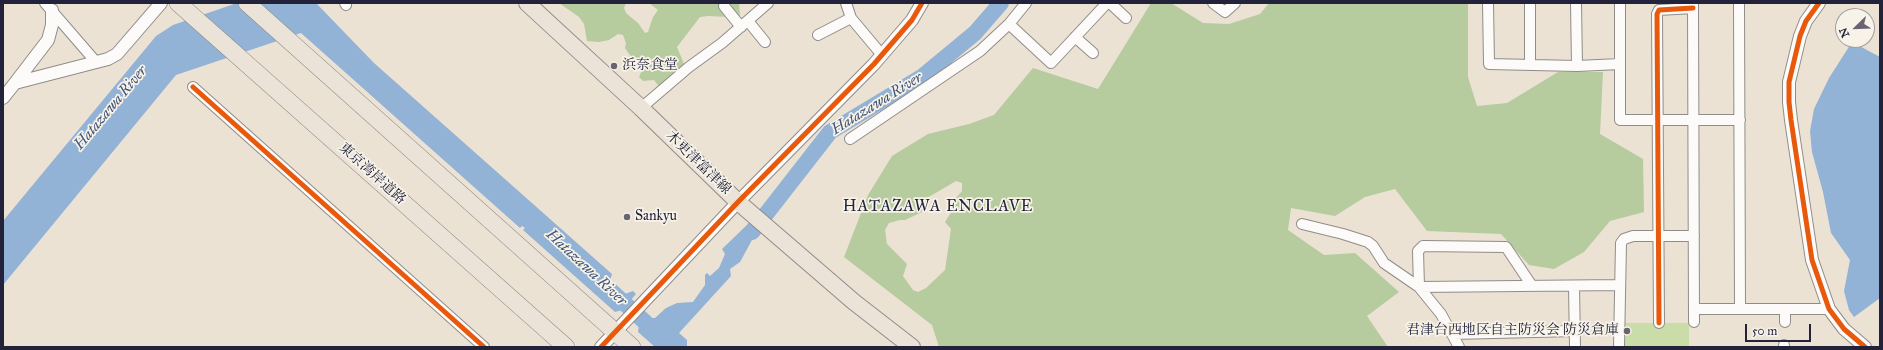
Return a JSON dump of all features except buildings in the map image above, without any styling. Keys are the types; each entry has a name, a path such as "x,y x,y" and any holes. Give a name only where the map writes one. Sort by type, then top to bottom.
{"highway":[{"name":"東京湾岸道路","path":"178,3 566,347"},
{"path":"247,3 618,329 632,347"}],"main road":[{"name":"木更津富津線","path":"527,3 641,108 738,202 854,302 912,347"}],"street":[{"path":"15,83 108,58 124,47 161,3"},
{"path":"641,108 689,67 745,24 768,3"},
{"path":"846,3 851,18 882,55"},
{"path":"601,347 738,202 882,55 912,20 922,3"},
{"path":"850,139 980,51 1009,24 1026,3"},
{"path":"1009,24 1051,63 1107,3"},
{"path":"1110,3 1126,18"},
{"path":"1213,3 1225,12 1235,3"},
{"path":"1488,3 1488,64 1577,66 1620,64"},
{"path":"1530,3 1530,64"},
{"path":"1576,3 1577,66"},
{"path":"1620,3 1620,120 1740,120"},
{"path":"1739,3 1740,309"},
{"path":"1819,3 1806,21 1800,36 1789,82 1789,102 1812,260 1829,309 1844,329 1864,347"},
{"path":"48,6 96,62"},
{"path":"3,98 48,40 52,25 48,6"},
{"path":"724,6 766,42"},
{"path":"1659,323 1657,12 1659,10 1693,6 1694,322"},
{"path":"818,35 851,18"},
{"path":"1075,37 1093,53"},
{"path":"193,87 484,347"},
{"path":"1302,224 1368,242 1378,250 1384,264 1419,287 1441,314 1458,347"},
{"path":"1619,347 1621,242 1624,239 1633,236 1694,236"},
{"path":"1419,287 1418,251 1423,246 1506,247 1532,286"},
{"path":"1419,287 1620,285"},
{"path":"1574,286 1575,347"},
{"path":"1694,309 1829,309"},
{"path":"1785,309 1785,322"},
{"path":"1452,334 1575,331"}],"green space":[{"path":"559,3 626,3 624,8 626,13 638,23 645,33 648,32 653,17 658,10 649,3 739,3 740,16 700,17 677,47 684,64 684,70 660,88 654,80 643,81 639,77 643,68 625,48 626,43 623,35 618,34 609,40 599,42 587,41 584,24 579,17"},
{"path":"1151,3 1171,3 1203,23 1229,24 1260,14 1269,3 1468,3 1468,77 1477,106 1507,103 1558,72 1603,72 1600,134 1643,159 1644,212 1610,221 1584,252 1554,269 1529,265 1501,234 1427,231 1395,189 1365,197 1335,216 1291,208 1288,230 1324,255 1355,253 1399,292 1367,316 1388,347 939,347 932,325 844,257 868,195 892,156 928,134 969,124 994,115 1033,68 1098,89","holes":["956,181 962,183 962,191 956,198 955,206 945,222 951,229 945,270 926,288 918,292 913,290 903,276 907,264 887,244 885,230 889,223 905,220 922,212 927,204 927,198"]},
{"path":"1625,323 1689,323 1689,347 1625,347"}],"water":[{"path":"237,3 316,3 374,63 612,274 610,281 625,294 633,291 636,294 622,310 615,312 523,230 525,228 522,226 520,228 301,33 176,75 3,285 3,221 156,36 173,25"},
{"path":"1848,48 1863,48 1880,57 1880,298 1854,317 1849,310 1844,291 1850,260 1831,233 1823,192 1812,152 1810,131 1814,109 1829,78"},
{"path":"749,223 760,232 752,240 740,262 730,269 731,276 679,333 687,340 687,347 655,347 638,332 639,324 646,315 649,318 655,318 666,308 677,303 693,302 705,285 705,275 707,273 710,276 719,268 725,254 722,249"}],"waterway":[{"name":"Hatazawa River","path":"752,232 830,132 923,76 975,33 1001,3"},
{"name":"Hatazawa River","path":"610,290 658,334"}],"cycle path":[{"path":"601,347 738,202 874,64 912,20 922,3"},
{"path":"1819,3 1806,21 1800,36 1789,82 1791,120 1812,260 1829,309 1844,329 1865,347"},
{"path":"1659,323 1657,14 1659,10 1693,8"},
{"path":"193,87 484,347"}],"place":[{"name":"浜奈食堂","path":"614,66"},
{"name":"Sankyu","path":"627,217"},
{"name":"君津台西地区自主防災会 防災倉庫","path":"1627,331"}],"district":[{"name":"HATAZAWA ENCLAVE","path":"938,207"}]}
